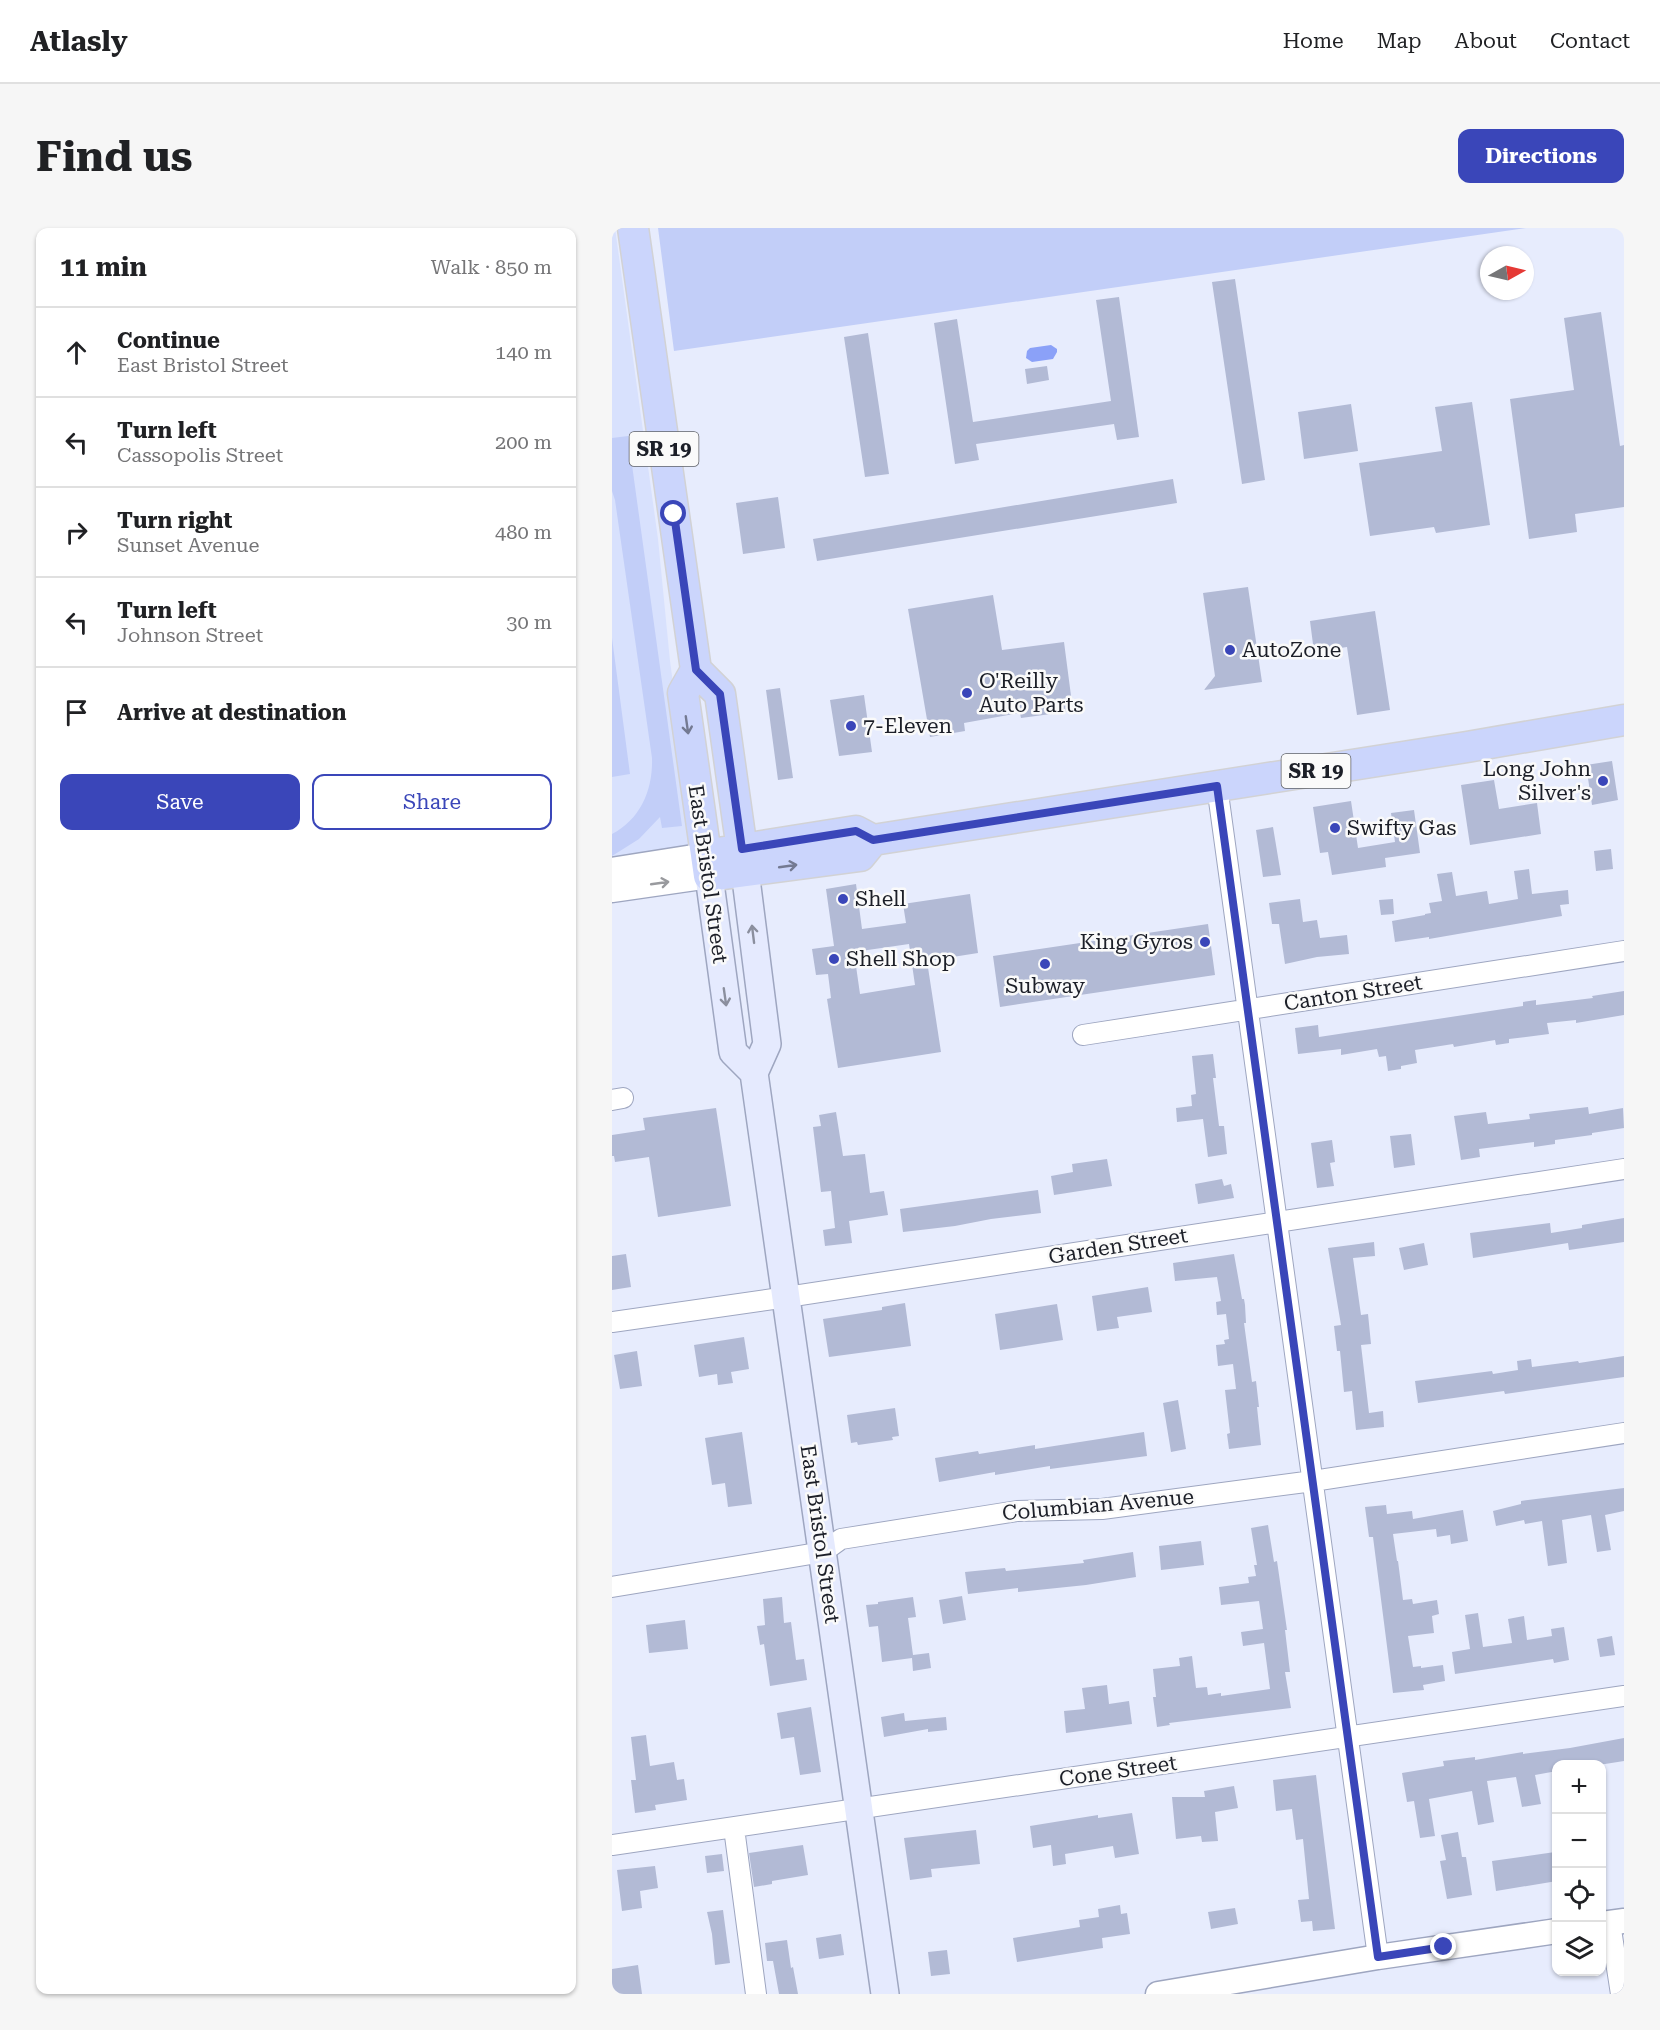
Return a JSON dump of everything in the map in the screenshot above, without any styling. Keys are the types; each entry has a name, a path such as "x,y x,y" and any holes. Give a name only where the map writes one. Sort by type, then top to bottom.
{"main road":[{"name":"SR 19","path":"633,228 696,670"},
{"name":"East Bristol Street","path":"754,1073 733,1052 683,693 696,670 720,694 767,1044 754,1073 885,1994"},
{"name":"SR 19","path":"707,866 743,860 856,831 873,840 1624,720"}],"street":[{"path":"1217,786 1378,1957"},
{"path":"612,870 707,866"},
{"path":"612,890 707,866"},
{"name":"Canton Street","path":"1083,1035 1624,951"},
{"name":"Garden Street","path":"612,1322 1624,1169"},
{"name":"Columbian Avenue","path":"612,1587 823,1552 841,1539 1017,1511 1101,1509 1313,1481 1624,1433"},
{"name":"Cone Street","path":"612,1845 1624,1696"},
{"path":"734,1828 756,1994"},
{"path":"1612,1923 1621,1994"},
{"path":"1158,1994 1378,1957 1552,1932"}],"shaded area":[{"path":"612,228 615,228 658,539 670,661 693,832 688,845 677,855 612,864"},
{"path":"658,228 1526,228 674,351"},
{"path":"628,436 682,826 662,828 660,817 639,839 612,856 612,834 622,828 638,812 647,792 652,770 612,491 612,438"},
{"path":"612,638 630,774 612,777"}],"water":[{"path":"1051,345 1057,349 1053,359 1032,362 1026,358 1030,348"}],"building":[{"path":"1235,279 1265,480 1242,484 1212,282"},
{"path":"1119,297 1139,437 1117,440 1114,424 976,444 979,460 955,464 934,323 957,319 973,422 1111,401 1096,300"},
{"path":"1601,312 1620,446 1624,445 1624,507 1575,514 1577,532 1529,539 1510,399 1574,390 1564,318"},
{"path":"868,333 889,474 865,477 844,337"},
{"path":"1047,366 1049,380 1027,384 1025,369"},
{"path":"1472,402 1490,525 1436,533 1434,527 1370,536 1359,463 1442,451 1435,407"},
{"path":"1351,404 1358,451 1304,459 1298,412"},
{"path":"1173,479 1177,503 817,561 813,539"},
{"path":"778,497 785,548 743,554 736,503"},
{"path":"1248,587 1262,682 1204,690 1215,676 1203,593"},
{"path":"993,595 1002,650 1064,642 1073,711 1021,718 1020,713 964,723 965,731 930,737 908,609"},
{"path":"1375,611 1390,710 1357,715 1347,647 1314,652 1310,621"},
{"path":"780,688 793,778 778,780 766,690"},
{"name":"7-Eleven","path":"864,695 872,752 839,756 830,700"},
{"path":"1612,761 1618,800 1592,805 1586,765"},
{"path":"1494,780 1499,809 1537,803 1541,834 1470,845 1461,785"},
{"path":"1351,801 1358,848 1395,842 1391,813 1414,810 1420,853 1385,858 1386,867 1332,875 1328,852 1320,853 1313,807"},
{"path":"1273,827 1281,875 1263,877 1256,830"},
{"path":"1611,849 1613,869 1596,871 1594,851"},
{"path":"1529,869 1532,894 1568,890 1569,904 1560,905 1562,916 1429,939 1429,937 1395,942 1392,921 1431,913 1429,903 1442,901 1437,874 1452,872 1456,896 1487,891 1489,904 1518,899 1514,871"},
{"path":"856,884 862,929 906,923 903,904 970,894 978,953 927,961 941,1052 838,1068 827,999 831,998 828,974 816,975 812,949 834,946 826,889","holes":["909,944 915,985 860,994 854,952"]},
{"path":"1300,899 1303,922 1317,920 1320,938 1347,935 1349,954 1317,957 1285,964 1279,924 1272,924 1269,903"},
{"path":"1393,899 1394,914 1381,915 1379,900"},
{"path":"1208,924 1215,975 1000,1007 993,956"},
{"path":"1624,991 1624,1015 1576,1023 1576,1020 1547,1023 1549,1034 1509,1039 1509,1043 1496,1045 1495,1040 1454,1047 1453,1044 1415,1050 1417,1063 1401,1066 1401,1069 1388,1071 1386,1056 1379,1057 1377,1049 1341,1055 1341,1049 1298,1054 1295,1028 1318,1025 1319,1037 1523,1006 1523,1002 1536,1000 1536,1005 1593,998 1592,996"},
{"path":"1213,1054 1216,1078 1213,1078 1219,1126 1224,1126 1227,1154 1208,1157 1203,1119 1177,1122 1176,1108 1192,1106 1191,1095 1196,1094 1192,1056"},
{"path":"1588,1107 1589,1114 1623,1108 1624,1128 1555,1140 1555,1144 1534,1147 1534,1142 1479,1149 1480,1157 1461,1160 1454,1116 1486,1112 1488,1124 1530,1119 1529,1114"},
{"path":"716,1108 731,1206 658,1217 649,1157 615,1162 612,1156 612,1135 645,1130 643,1118"},
{"path":"836,1112 843,1156 865,1154 870,1193 884,1191 888,1215 849,1221 852,1243 825,1246 823,1230 835,1228 831,1191 821,1192 813,1127 821,1126 819,1115"},
{"path":"1411,1134 1415,1165 1394,1168 1390,1136"},
{"path":"1332,1140 1335,1162 1330,1163 1334,1186 1317,1188 1311,1143"},
{"path":"1107,1159 1112,1186 1054,1195 1051,1176 1073,1172 1072,1164"},
{"path":"1222,1179 1224,1186 1231,1184 1234,1198 1198,1204 1195,1184"},
{"path":"1038,1190 1041,1213 903,1232 900,1209"},
{"path":"1624,1218 1624,1242 1569,1250 1568,1243 1473,1258 1470,1233 1550,1223 1551,1233"},
{"path":"1374,1242 1375,1256 1353,1258 1361,1315 1368,1314 1371,1344 1361,1345 1369,1413 1383,1411 1384,1427 1356,1430 1352,1391 1344,1392 1340,1351 1337,1351 1334,1326 1341,1325 1328,1248"},
{"path":"1424,1243 1428,1265 1404,1270 1399,1248"},
{"path":"626,1254 631,1287 612,1290 612,1256"},
{"path":"1234,1254 1245,1305 1246,1323 1244,1323 1252,1382 1256,1381 1261,1445 1229,1449 1227,1434 1230,1433 1225,1390 1236,1389 1233,1364 1218,1366 1216,1345 1225,1344 1224,1340 1229,1339 1226,1314 1217,1315 1216,1302 1221,1301 1217,1277 1175,1281 1173,1263"},
{"path":"1148,1287 1152,1312 1117,1317 1119,1328 1097,1331 1092,1296"},
{"path":"905,1303 911,1346 829,1357 823,1319 882,1310 882,1307"},
{"path":"1057,1304 1063,1340 1000,1350 995,1314"},
{"path":"744,1337 749,1369 731,1372 733,1383 718,1385 717,1374 699,1377 694,1345"},
{"path":"637,1351 642,1386 620,1389 614,1355"},
{"path":"1624,1356 1624,1377 1505,1394 1504,1391 1418,1403 1415,1381 1518,1370 1517,1361 1531,1359 1532,1367"},
{"path":"1178,1400 1186,1449 1171,1452 1163,1403"},
{"path":"895,1408 899,1436 892,1437 893,1440 858,1445 857,1442 851,1443 847,1415"},
{"path":"742,1432 752,1504 728,1507 725,1483 712,1485 705,1438"},
{"path":"1144,1432 1147,1456 1050,1469 1050,1466 995,1475 995,1472 939,1482 935,1458 1035,1445 1035,1449"},
{"path":"1624,1488 1624,1511 1605,1515 1611,1550 1597,1552 1591,1515 1562,1520 1567,1563 1548,1566 1542,1521 1525,1524 1524,1520 1496,1526 1493,1511 1521,1504 1521,1501"},
{"path":"1386,1505 1387,1514 1412,1511 1413,1519 1463,1510 1468,1541 1451,1544 1450,1535 1437,1537 1436,1529 1393,1534 1403,1600 1412,1599 1413,1604 1437,1600 1439,1614 1432,1616 1434,1633 1408,1636 1413,1667 1443,1665 1445,1681 1423,1685 1424,1690 1393,1693 1373,1537 1369,1537 1365,1507"},
{"path":"1268,1525 1274,1562 1277,1561 1287,1630 1285,1630 1290,1672 1285,1672 1291,1708 1169,1723 1170,1725 1157,1727 1153,1697 1156,1697 1153,1669 1180,1666 1179,1658 1192,1656 1196,1688 1207,1687 1208,1695 1221,1693 1221,1696 1270,1689 1264,1643 1243,1646 1241,1632 1263,1629 1259,1601 1221,1605 1219,1587 1249,1583 1248,1577 1256,1576 1254,1565 1257,1565 1251,1528"},
{"path":"1201,1541 1204,1565 1161,1570 1159,1546"},
{"path":"1133,1552 1136,1577 1018,1592 1018,1588 968,1594 965,1572 1005,1568 1006,1571 1084,1563 1083,1560"},
{"path":"962,1596 966,1620 943,1624 939,1600"},
{"path":"782,1597 784,1623 791,1622 796,1660 804,1659 807,1680 770,1686 764,1644 760,1645 757,1626 765,1625 763,1599"},
{"path":"913,1597 916,1617 908,1618 913,1655 929,1653 931,1668 913,1671 912,1658 882,1662 878,1626 869,1627 866,1605"},
{"path":"1478,1613 1483,1647 1512,1643 1508,1619 1524,1616 1527,1640 1552,1636 1551,1629 1564,1627 1569,1660 1554,1663 1553,1659 1455,1674 1452,1652 1470,1649 1465,1615"},
{"path":"685,1620 688,1649 649,1653 646,1625"},
{"path":"1612,1636 1615,1655 1600,1657 1597,1639"},
{"path":"1107,1685 1109,1704 1129,1701 1132,1724 1066,1733 1064,1711 1085,1709 1082,1688"},
{"path":"811,1707 821,1772 800,1775 794,1737 781,1739 777,1713"},
{"path":"904,1713 905,1721 946,1717 947,1730 928,1732 928,1729 884,1737 881,1717"},
{"path":"646,1735 650,1766 674,1762 677,1780 684,1779 687,1800 655,1805 656,1810 635,1813 631,1780 636,1780 631,1737"},
{"path":"1624,1738 1624,1761 1606,1764 1606,1760 1552,1760 1552,1772 1535,1775 1541,1804 1522,1807 1516,1777 1487,1781 1494,1822 1478,1825 1472,1791 1429,1799 1435,1836 1420,1838 1414,1801 1407,1802 1402,1773 1444,1766 1443,1761 1475,1757 1475,1760 1523,1752 1523,1754"},
{"path":"1316,1775 1335,1929 1313,1931 1312,1921 1301,1922 1298,1900 1309,1899 1303,1839 1296,1840 1292,1809 1276,1811 1273,1780"},
{"path":"1234,1786 1238,1808 1215,1812 1218,1841 1202,1842 1201,1836 1176,1839 1172,1797 1205,1797 1204,1791"},
{"path":"1132,1813 1139,1854 1115,1858 1113,1846 1065,1854 1066,1864 1053,1866 1051,1845 1033,1848 1030,1826 1098,1815 1098,1818"},
{"path":"976,1830 980,1864 931,1869 932,1877 910,1880 904,1838"},
{"path":"1458,1832 1462,1857 1466,1857 1472,1895 1447,1899 1440,1861 1446,1860 1441,1835"},
{"path":"803,1845 808,1875 772,1881 772,1884 754,1887 749,1853"},
{"path":"1552,1852 1552,1882 1496,1891 1492,1861"},
{"path":"722,1854 724,1871 707,1873 705,1856"},
{"path":"655,1866 658,1888 640,1891 642,1908 622,1911 617,1870"},
{"path":"1120,1905 1121,1914 1127,1913 1130,1934 1102,1938 1103,1948 1017,1962 1013,1938 1080,1927 1079,1920 1099,1917 1098,1909"},
{"path":"1235,1908 1238,1924 1211,1929 1208,1912"},
{"path":"723,1910 730,1963 715,1965 707,1912"},
{"path":"841,1934 844,1955 819,1959 816,1938"},
{"path":"787,1940 798,1994 779,1994 773,1961 767,1961 765,1943"},
{"path":"947,1950 950,1974 931,1976 928,1952"},
{"path":"638,1965 642,1994 612,1994 612,1969"}],"place":[{"name":"AutoZone","path":"1230,650"},
{"name":"O'Reilly Auto Parts","path":"967,693"},
{"name":"7-Eleven","path":"851,726"},
{"name":"Long John Silver's","path":"1603,781"},
{"name":"Swifty Gas","path":"1335,828"},
{"name":"Shell","path":"843,899"},
{"name":"King Gyros","path":"1205,942"},
{"name":"Shell Shop","path":"834,959"},
{"name":"Subway","path":"1045,964"}],"route":[{"path":"674,514 696,670 720,694 742,849 856,831 873,840 1217,786 1378,1957 1444,1947"}]}
